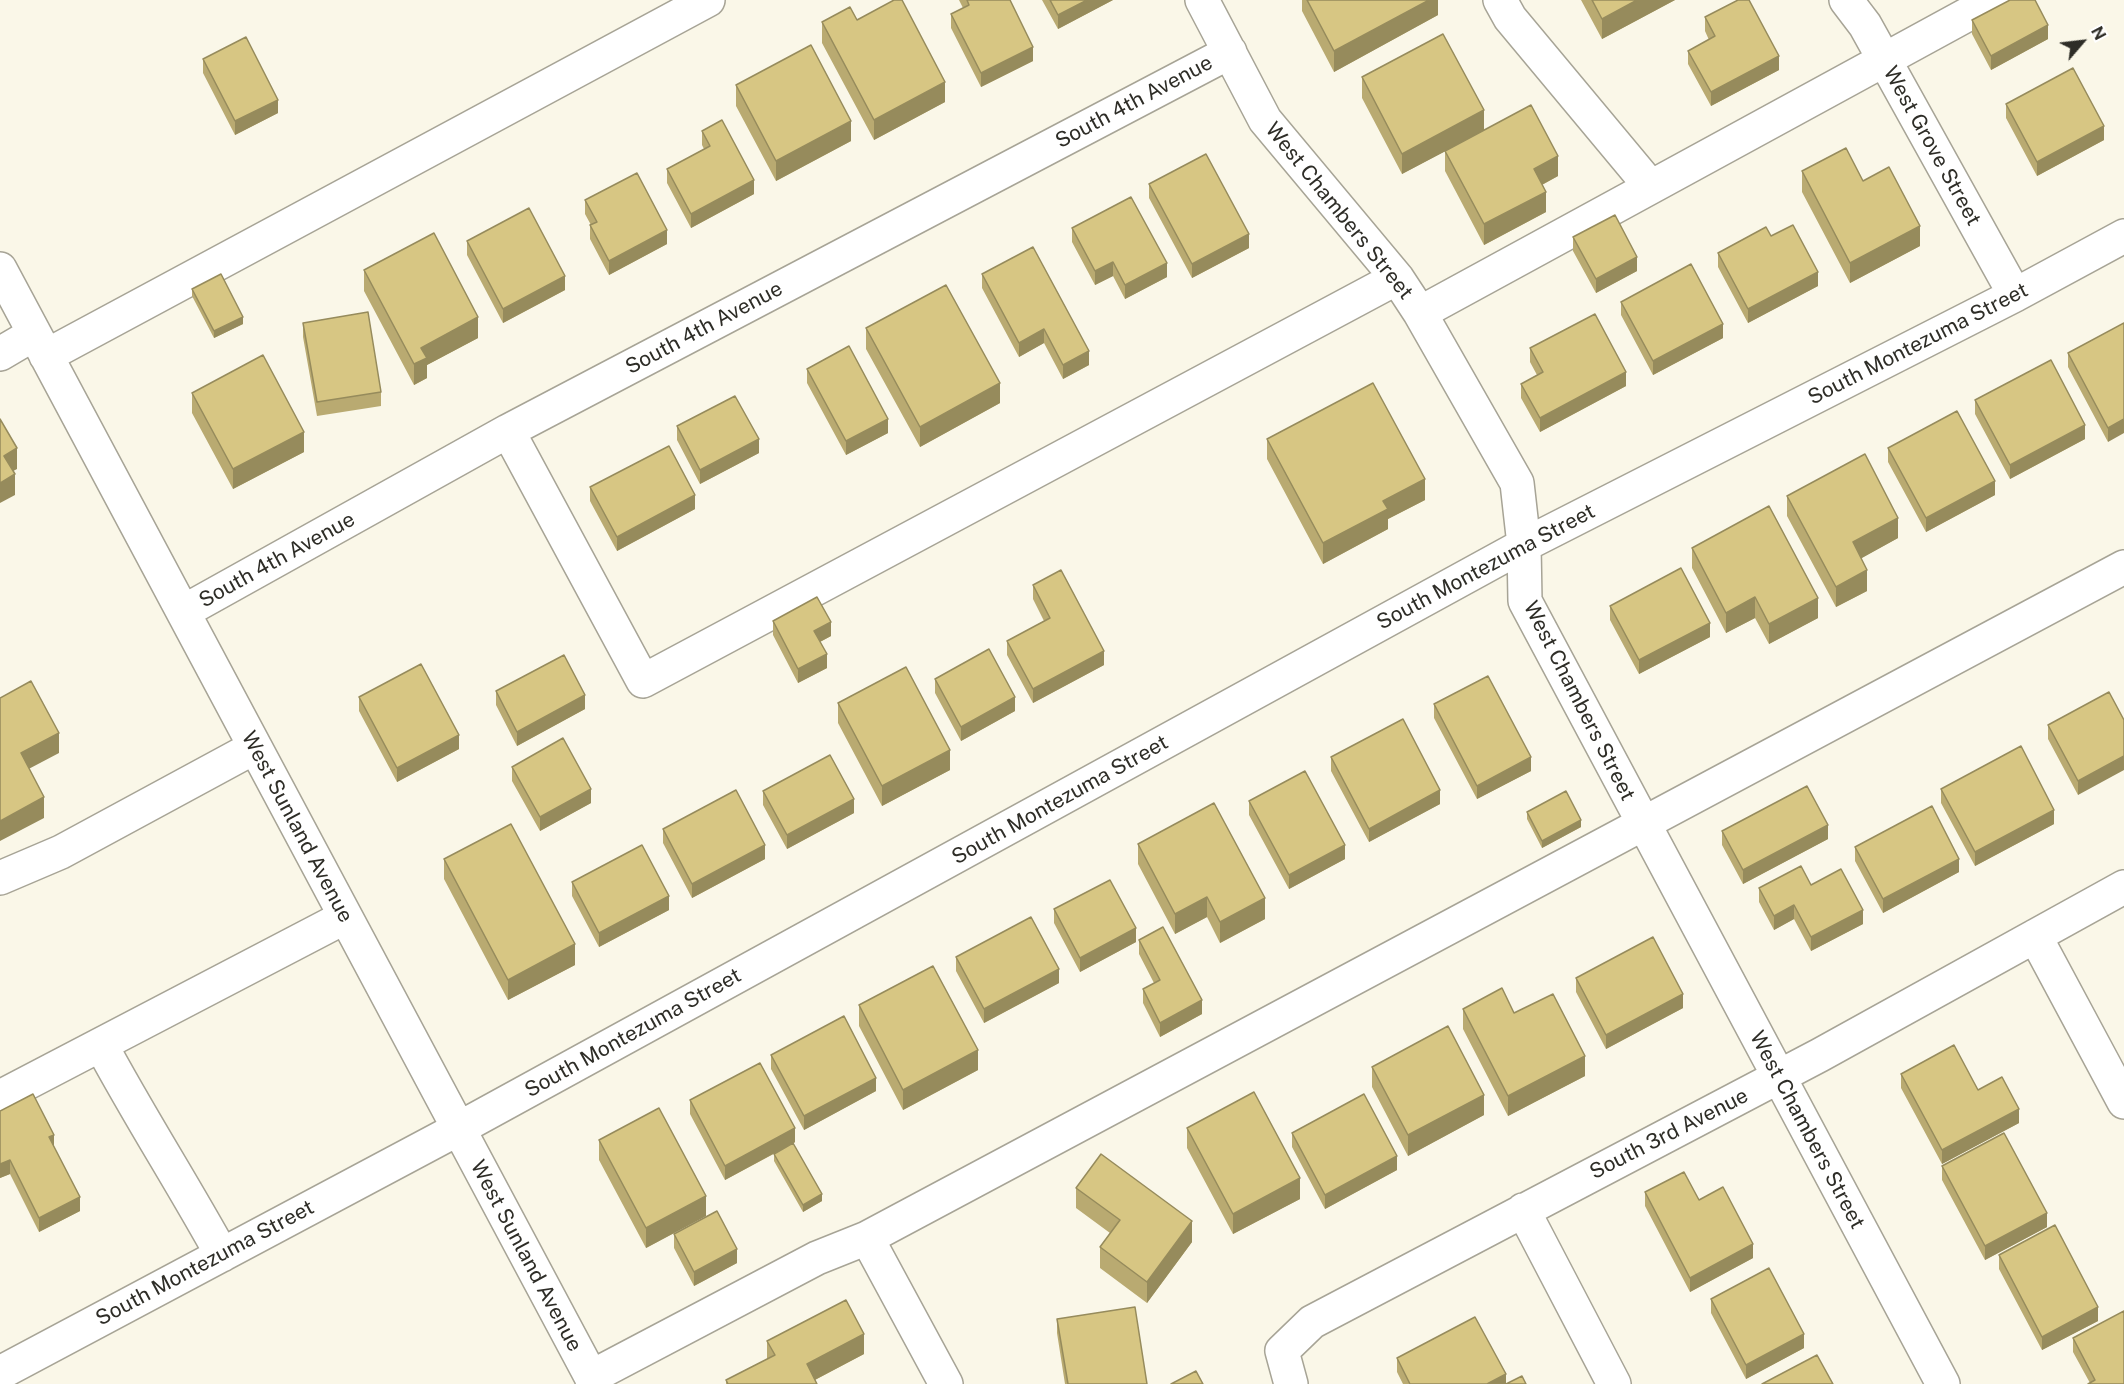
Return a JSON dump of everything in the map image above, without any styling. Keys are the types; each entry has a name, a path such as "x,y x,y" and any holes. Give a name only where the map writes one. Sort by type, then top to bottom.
{"street":[{"path":"0,354 40,345 708,0"},
{"name":"West Chambers Street","path":"1202,0 1265,120 1397,278 1420,313 1517,483 1524,545 1525,602 1943,1384"},
{"path":"1500,0 1510,18 1650,186"},
{"name":"West Grove Street","path":"1846,0 1865,25 2014,295"},
{"path":"1420,313 1994,0"},
{"name":"South 4th Avenue","path":"183,612 508,431 1230,52"},
{"name":"South Montezuma Street","path":"0,1373 458,1129 1524,545 2014,295 2124,236"},
{"name":"West Sunland Avenue","path":"0,269 593,1381"},
{"path":"508,431 643,681 1397,278"},
{"path":"593,1381 817,1257 867,1238 2124,567"},
{"path":"0,878 61,852 255,747"},
{"name":"South 3rd Avenue","path":"1291,1384 1282,1351 1312,1322 1778,1077 2124,887"},
{"path":"0,1097 345,917"},
{"path":"2035,936 2124,1102"},
{"path":"101,1045 134,1107 192,1201 222,1255"},
{"path":"1523,1210 1614,1384"},
{"path":"867,1238 946,1384"}],"building":[{"path":"894,0 902,0 945,82 874,120 822,22 850,7 857,20"},
{"path":"967,0 1010,0 1033,47 981,73 951,14 969,5"},
{"path":"1050,0 1087,0 1058,15"},
{"path":"1307,0 1429,0 1334,51"},
{"path":"1592,0 1637,0 1602,19"},
{"path":"1738,0 1749,0 1779,56 1711,92 1688,51 1715,36 1705,17"},
{"path":"2010,0 2035,0 2048,25 1991,56 1972,20"},
{"path":"1443,34 1484,110 1402,154 1362,77"},
{"path":"246,37 278,100 235,121 203,59"},
{"path":"811,45 851,121 776,161 736,85"},
{"path":"2073,68 2104,126 2037,162 2006,104"},
{"path":"1531,105 1558,156 1534,169 1546,192 1484,224 1445,151"},
{"path":"722,120 754,180 691,214 667,169 710,146 702,131"},
{"path":"1846,148 1863,181 1889,167 1920,226 1850,263 1802,171"},
{"path":"1206,154 1249,234 1192,264 1149,184"},
{"path":"637,173 667,230 609,261 590,225 597,222 585,200"},
{"path":"1131,197 1167,263 1125,285 1113,262 1095,271 1072,228"},
{"path":"529,208 565,276 503,309 467,241"},
{"path":"1615,215 1637,257 1596,279 1573,237"},
{"path":"1793,225 1818,272 1748,309 1718,253 1766,227 1771,236"},
{"path":"434,233 478,317 421,348 427,358 414,364 364,270"},
{"path":"1033,247 1089,351 1063,365 1044,329 1019,343 982,274"},
{"path":"1691,264 1723,324 1653,361 1621,302"},
{"path":"221,274 243,317 214,331 192,289"},
{"path":"946,285 1000,383 920,427 866,328"},
{"path":"368,312 381,392 317,402 303,323"},
{"path":"1595,314 1626,372 1540,418 1521,384 1543,372 1530,348"},
{"path":"2124,323 2124,419 2108,428 2068,353"},
{"path":"849,346 888,419 846,441 807,369"},
{"path":"263,355 304,432 233,469 192,393"},
{"path":"2051,360 2085,425 2010,465 1975,400"},
{"path":"1373,383 1425,479 1383,501 1388,509 1323,543 1267,439"},
{"path":"735,396 759,439 700,470 677,426"},
{"path":"1957,411 1995,481 1926,518 1888,448"},
{"path":"0,419 17,448 4,456 15,474 0,483"},
{"path":"669,446 695,495 617,537 590,487"},
{"path":"1865,454 1898,518 1853,542 1867,570 1836,587 1787,496"},
{"path":"1769,506 1818,598 1769,624 1755,597 1726,613 1692,548"},
{"path":"1681,568 1710,623 1639,660 1610,606"},
{"path":"1061,570 1104,651 1033,689 1007,641 1050,618 1033,585"},
{"path":"817,597 831,622 814,631 827,654 798,669 773,621"},
{"path":"989,649 1015,697 961,727 935,679"},
{"path":"564,655 585,695 517,732 496,691"},
{"path":"421,664 459,735 397,768 359,697"},
{"path":"906,667 950,750 882,786 838,703"},
{"path":"1488,676 1531,757 1477,786 1434,704"},
{"path":"31,681 59,733 21,753 44,797 0,821 0,698"},
{"path":"2109,692 2124,720 2124,756 2078,781 2048,725"},
{"path":"1403,719 1440,790 1369,829 1331,757"},
{"path":"563,738 591,789 540,817 512,767"},
{"path":"2021,746 2054,810 1975,852 1941,789"},
{"path":"830,755 854,799 787,835 763,791"},
{"path":"1305,771 1345,845 1289,875 1249,801"},
{"path":"1807,786 1828,825 1743,870 1722,831"},
{"path":"736,790 765,845 692,884 663,829"},
{"path":"1566,791 1581,820 1542,841 1527,812"},
{"path":"1214,803 1265,898 1220,922 1207,897 1175,914 1138,844"},
{"path":"1932,806 1959,859 1883,899 1855,847"},
{"path":"511,824 575,944 508,980 444,859"},
{"path":"642,845 669,896 599,933 572,882"},
{"path":"1801,866 1811,885 1841,869 1863,910 1811,937 1794,905 1774,916 1759,888"},
{"path":"1110,880 1136,928 1080,958 1054,909"},
{"path":"1031,917 1059,969 984,1009 956,957"},
{"path":"1163,927 1202,1000 1160,1023 1143,989 1160,980 1139,940"},
{"path":"1653,937 1683,994 1606,1035 1576,978"},
{"path":"933,966 978,1050 903,1090 859,1005"},
{"path":"1502,988 1514,1013 1553,994 1585,1056 1508,1096 1463,1009"},
{"path":"844,1016 876,1078 804,1116 771,1055"},
{"path":"1448,1026 1484,1095 1408,1135 1372,1067"},
{"path":"1954,1045 1978,1090 2002,1077 2019,1109 1942,1150 1901,1074"},
{"path":"760,1063 795,1128 725,1166 690,1100"},
{"path":"1254,1092 1300,1178 1233,1214 1187,1128"},
{"path":"33,1094 54,1135 49,1137 80,1197 39,1218 10,1160 0,1164 0,1111"},
{"path":"1364,1094 1397,1156 1325,1195 1292,1133"},
{"path":"659,1108 706,1196 646,1228 599,1140"},
{"path":"2004,1133 2047,1213 1985,1246 1942,1166"},
{"path":"793,1143 822,1194 803,1205 774,1154"},
{"path":"1101,1154 1192,1221 1147,1282 1100,1247 1120,1220 1076,1188"},
{"path":"1684,1172 1699,1200 1723,1187 1753,1244 1690,1278 1645,1192"},
{"path":"717,1211 737,1249 694,1272 674,1234"},
{"path":"2055,1225 2098,1307 2042,1337 1999,1255"},
{"path":"1769,1268 1804,1334 1746,1365 1711,1299"},
{"path":"846,1300 864,1334 807,1364 817,1384 728,1384 726,1380 775,1355 767,1341"},
{"path":"1135,1307 1147,1384 1068,1384 1057,1319"},
{"path":"2124,1311 2124,1384 2088,1384 2095,1380 2073,1338"},
{"path":"1475,1317 1506,1374 1487,1384 1410,1384 1397,1358"},
{"path":"1817,1355 1833,1384 1762,1384"},
{"path":"1196,1371 1203,1384 1171,1384"},
{"path":"1522,1376 1526,1384 1506,1384"}]}
